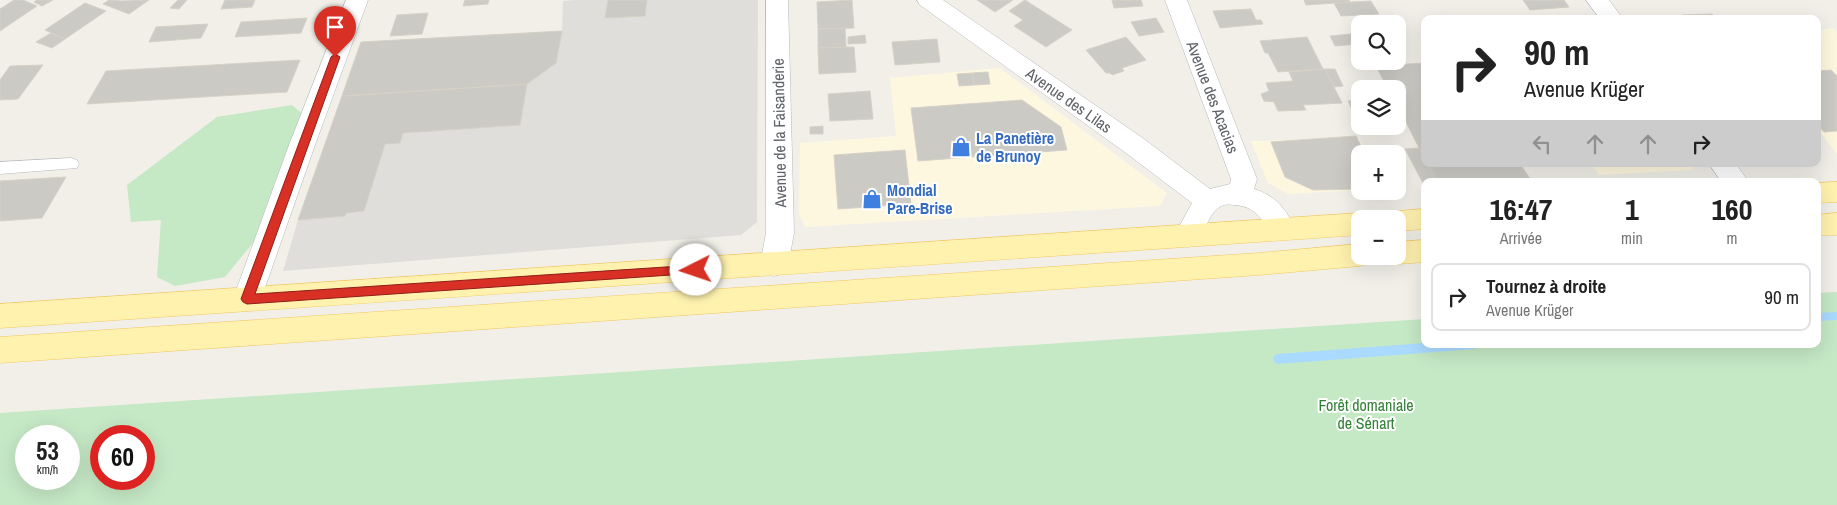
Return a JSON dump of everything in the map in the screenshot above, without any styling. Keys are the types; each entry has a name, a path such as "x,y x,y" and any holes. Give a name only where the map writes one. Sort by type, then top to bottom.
{"main road":[{"path":"1821,194 1837,192"},
{"path":"1406,220 1421,219"},
{"path":"0,316 1351,224"},
{"path":"1821,225 1837,224"},
{"path":"1406,252 1421,251"},
{"path":"0,350 1260,264 1351,256"}],"street":[{"path":"247,299 302,144 357,0"},
{"name":"Avenue de la Faisanderie","path":"774,265 780,233 777,0"},
{"name":"Avenue des Lilas","path":"928,0 1135,146 1208,201"},
{"name":"Avenue des Acacias","path":"1176,0 1244,179 1240,194"},
{"path":"1597,0 1609,15"},
{"path":"1724,167 1732,178"},
{"path":"1188,236 1208,201 1220,196 1240,194 1268,208 1282,228"}],"lane":[{"path":"0,168 71,164"}],"shaded area":[{"path":"758,0 757,222 741,235 283,271 298,220 361,42 562,31 563,1"},
{"path":"1833,28 1837,32 1837,154 1821,134 1821,30"},
{"path":"1000,68 1167,193 1160,206 805,227 799,214 800,143 896,136 890,78"},
{"path":"1359,138 1362,145 1351,145 1351,190 1288,194 1268,183 1251,141"},
{"path":"1593,167 1694,167 1691,170 1599,175"}],"green space":[{"path":"292,105 305,116 282,164 293,194 225,277 175,286 157,277 161,220 131,222 127,185 217,117"},
{"name":"Forêt domaniale de Sénart","path":"1837,292 1837,505 0,505 0,413 1421,319 1421,348 1821,348 1821,293"}],"building":[{"path":"14,0 23,0 37,6 0,31 0,9"},
{"path":"37,0 53,0 42,6 34,2"},
{"path":"109,0 149,0 129,14 103,4"},
{"path":"178,0 187,0 179,9 170,8"},
{"path":"225,0 255,0 252,7 221,9"},
{"path":"465,0 489,0 488,4 463,6"},
{"path":"608,0 647,0 645,16 605,18"},
{"path":"852,0 854,28 818,29 817,2"},
{"path":"977,0 1013,0 995,12"},
{"path":"1025,0 1072,30 1046,47 1014,26 1023,20 1009,11"},
{"path":"1112,0 1141,0 1143,6 1114,8"},
{"path":"1304,0 1349,0 1350,2 1306,5"},
{"path":"1523,0 1564,0 1569,7 1530,10"},
{"path":"1371,1 1379,14 1341,16 1334,3"},
{"path":"85,3 106,11 65,39 45,30"},
{"path":"1251,9 1256,20 1261,20 1263,24 1220,28 1213,11"},
{"path":"428,13 422,34 390,36 397,15"},
{"path":"307,18 301,33 235,37 241,22"},
{"path":"1156,18 1164,32 1139,36 1131,22"},
{"path":"208,24 201,38 149,42 156,27"},
{"path":"845,28 846,47 818,48 818,29"},
{"path":"562,31 556,63 527,84 342,96 361,42"},
{"path":"51,33 65,39 52,48 36,42"},
{"path":"1351,34 1351,45 1335,46 1330,36"},
{"path":"865,35 866,43 848,44 848,37"},
{"path":"1126,37 1146,60 1122,68 1124,71 1112,75 1106,73 1086,50"},
{"path":"1307,37 1323,69 1278,72 1268,53 1265,53 1260,41"},
{"path":"937,39 940,62 895,65 892,42"},
{"path":"854,47 856,72 819,74 818,48"},
{"path":"300,60 287,92 87,104 106,71"},
{"path":"1421,63 1421,152 1406,122 1406,80 1383,80 1378,70 1406,70 1406,64"},
{"path":"43,65 18,99 0,100 0,80 10,66"},
{"path":"1325,69 1342,103 1303,105 1306,110 1278,111 1274,102 1264,101 1261,94 1269,91 1266,83 1293,81 1289,72"},
{"path":"1325,69 1335,69 1343,86 1334,87"},
{"path":"1831,70 1837,76 1837,131 1824,132 1821,128 1821,71"},
{"path":"988,72 990,84 974,85 972,73"},
{"path":"972,73 974,85 959,86 957,74"},
{"path":"527,84 520,125 403,133 400,143 385,144 364,211 346,213 345,216 298,220 342,96"},
{"path":"870,91 873,119 830,121 828,94"},
{"path":"1022,100 1061,127 1067,150 918,161 911,108"},
{"path":"823,126 823,134 810,134 810,127"},
{"path":"1356,136 1360,145 1351,145 1351,189 1313,190 1285,177 1271,142"},
{"path":"1419,148 1421,167 1429,167 1434,178 1421,179 1406,149"},
{"path":"905,150 911,204 838,209 834,155"},
{"path":"1429,167 1522,167 1530,178 1434,178"},
{"path":"66,177 42,218 0,221 0,181"}],"waterway":[{"path":"1821,317 1837,316"},
{"path":"1278,359 1422,348"}],"place":[{"name":"La Panetière de Brunoy","path":"961,147"},
{"name":"Mondial Pare-Brise","path":"872,199"}],"route":[{"path":"335,57 247,299 696,270"}]}
